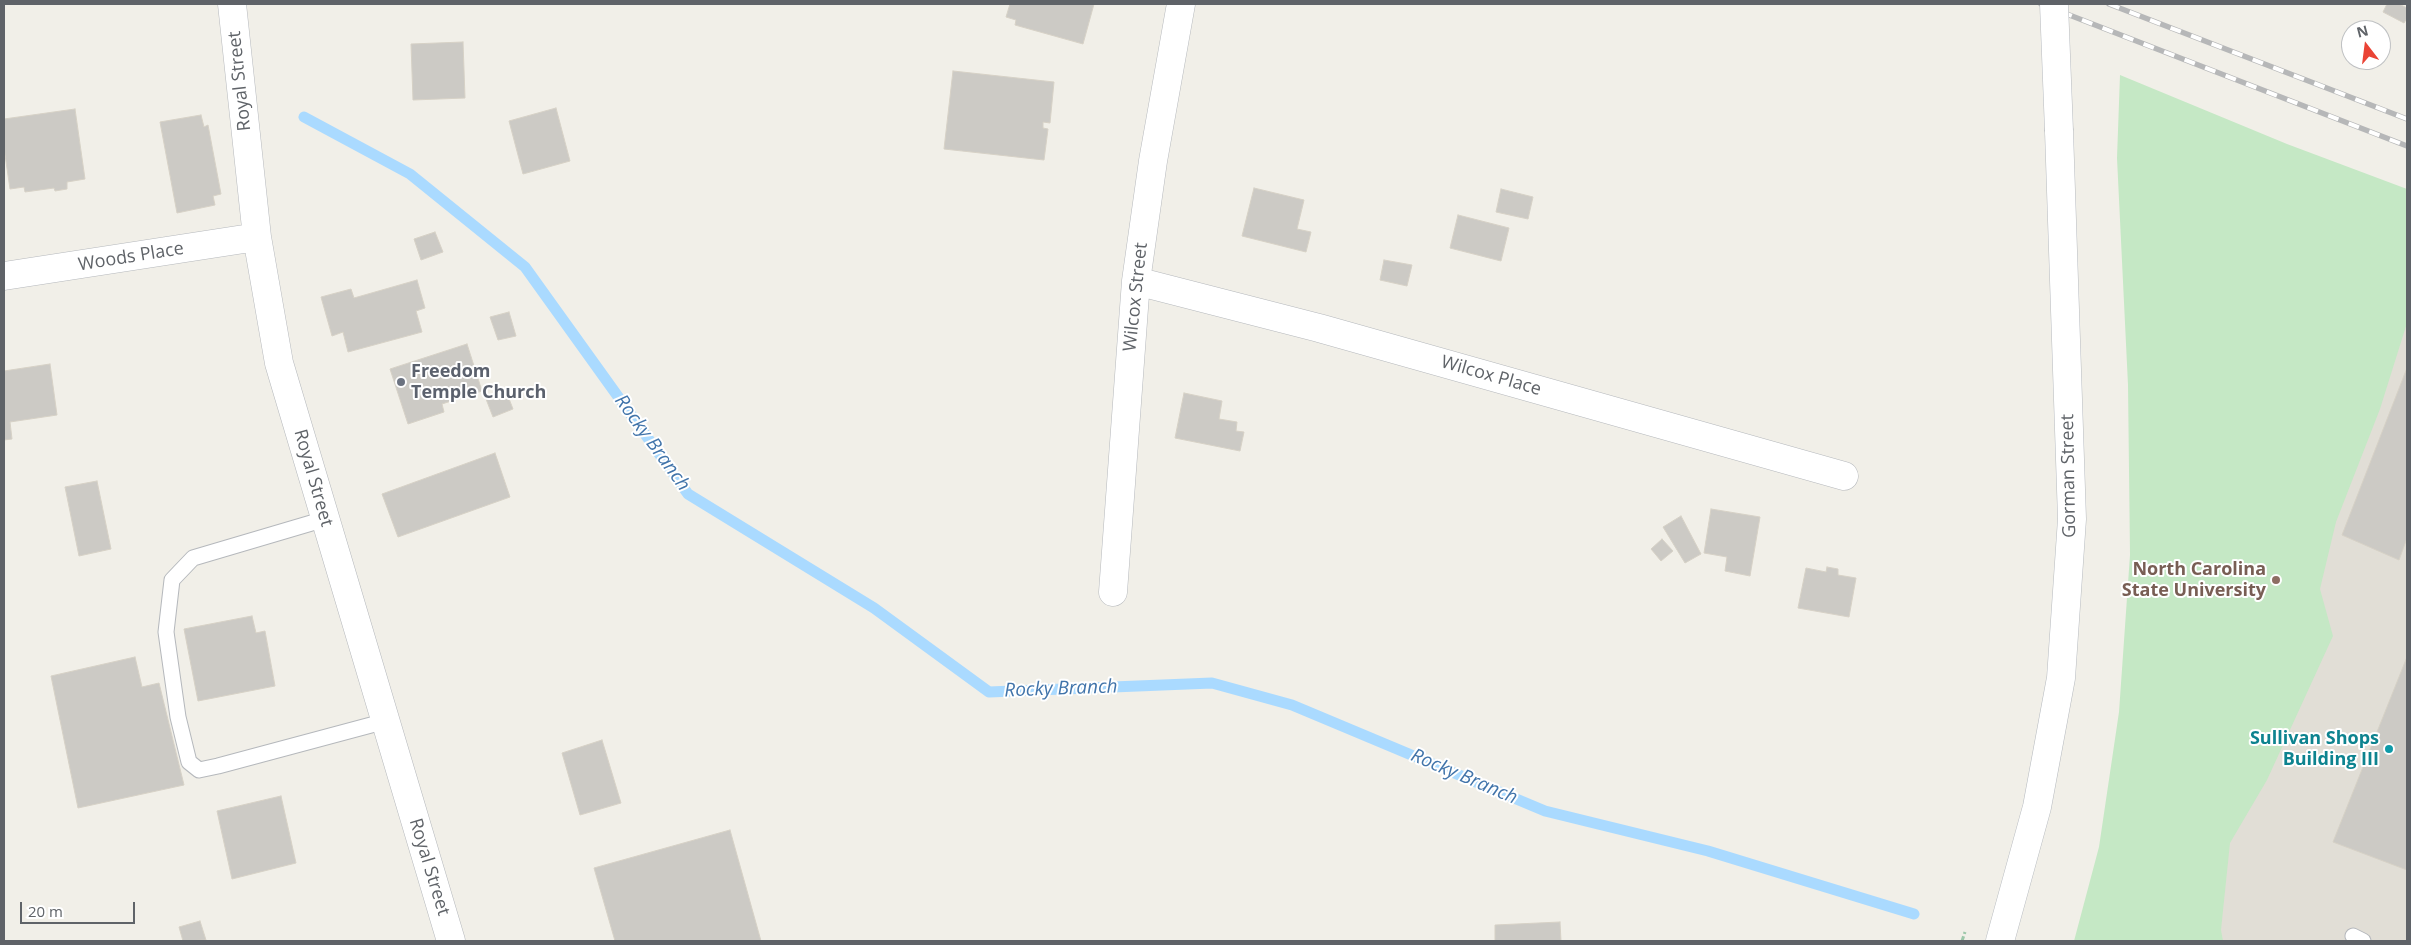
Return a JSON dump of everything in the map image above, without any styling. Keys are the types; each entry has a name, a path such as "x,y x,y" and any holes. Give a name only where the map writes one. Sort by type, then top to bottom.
{"street":[{"name":"Royal Street","path":"232,4 258,237 279,363 451,941"},
{"name":"Wilcox Street","path":"1112,592 1136,281 1153,161 1180,4"},
{"name":"Gorman Street","path":"2000,941 2037,807 2061,678 2072,519 2054,4"},
{"name":"Woods Place","path":"4,276 258,237"},
{"name":"Wilcox Place","path":"1136,281 1329,330 1844,476"}],"lane":[{"path":"325,519 193,558 172,580 166,632 178,717 189,762 199,770 386,721"}],"shaded area":[{"path":"2407,218 2407,941 2133,941"}],"green space":[{"name":"North Carolina State University","path":"2120,75 2287,144 2407,189 2407,323 2380,409 2336,522 2320,589 2333,636 2267,780 2230,843 2221,930 2223,941 2074,941 2099,847 2119,712 2130,555 2128,385 2117,158"}],"building":[{"path":"1010,4 1094,4 1083,44 1015,25 1016,20 1006,17"},
{"path":"2387,4 2399,4 2407,8 2407,18 2404,23 2383,12"},
{"path":"463,42 465,98 413,100 411,44"},
{"path":"953,71 1054,82 1050,123 1043,122 1043,128 1048,129 1044,160 944,149"},
{"path":"556,108 570,161 523,174 509,121"},
{"path":"75,109 85,179 67,182 67,189 55,191 54,188 25,192 24,187 10,189 4,148 4,119"},
{"path":"201,115 204,127 208,125 221,194 213,196 215,205 177,213 160,122"},
{"path":"1254,188 1304,200 1297,229 1311,232 1306,252 1242,236"},
{"path":"1501,189 1533,197 1528,219 1496,212"},
{"path":"1458,215 1509,228 1501,261 1450,248"},
{"path":"435,232 443,252 421,260 414,239"},
{"path":"1384,260 1412,265 1407,286 1380,280"},
{"path":"417,280 425,308 416,311 422,332 348,352 343,332 332,336 321,297 351,289 354,298"},
{"path":"509,312 516,336 498,340 490,317"},
{"path":"467,344 482,391 442,404 444,412 408,424 390,369"},
{"path":"50,364 57,415 10,422 12,439 4,440 4,371"},
{"path":"2407,368 2407,538 2399,560 2342,535"},
{"path":"506,391 513,409 493,417 486,399"},
{"path":"1184,393 1222,401 1219,419 1237,422 1236,431 1244,432 1240,451 1175,438"},
{"path":"495,453 510,497 398,537 382,494"},
{"path":"97,481 111,549 79,556 65,487"},
{"path":"1711,509 1760,517 1750,576 1725,571 1727,557 1704,553"},
{"path":"1681,516 1701,554 1685,563 1663,527"},
{"path":"1662,539 1673,551 1661,561 1651,549"},
{"path":"1827,567 1838,569 1838,575 1856,578 1849,617 1798,608 1806,568 1826,572"},
{"path":"252,616 256,633 265,631 275,686 198,701 184,629"},
{"path":"135,657 142,687 159,683 184,785 78,808 51,676"},
{"name":"Sullivan Shops Building III","path":"2407,657 2407,870 2333,842"},
{"path":"602,740 621,803 580,815 562,753"},
{"path":"281,796 296,863 232,879 217,811"},
{"path":"730,830 761,941 615,941 594,868"},
{"path":"200,921 206,940 183,941 179,927"},
{"path":"1560,922 1561,941 1495,941 1495,925"}],"waterway":[{"name":"Rocky Branch","path":"304,117 410,174 525,267 688,494 874,608 989,692 1212,683 1292,705 1545,811 1708,851 1914,914"}],"railway":[{"path":"2041,4 2407,146"},
{"path":"2109,4 2407,119"}],"place":[{"name":"Freedom Temple Church","path":"401,382"},
{"name":"North Carolina State University","path":"2276,580"},
{"name":"Sullivan Shops Building III","path":"2389,749"}]}
